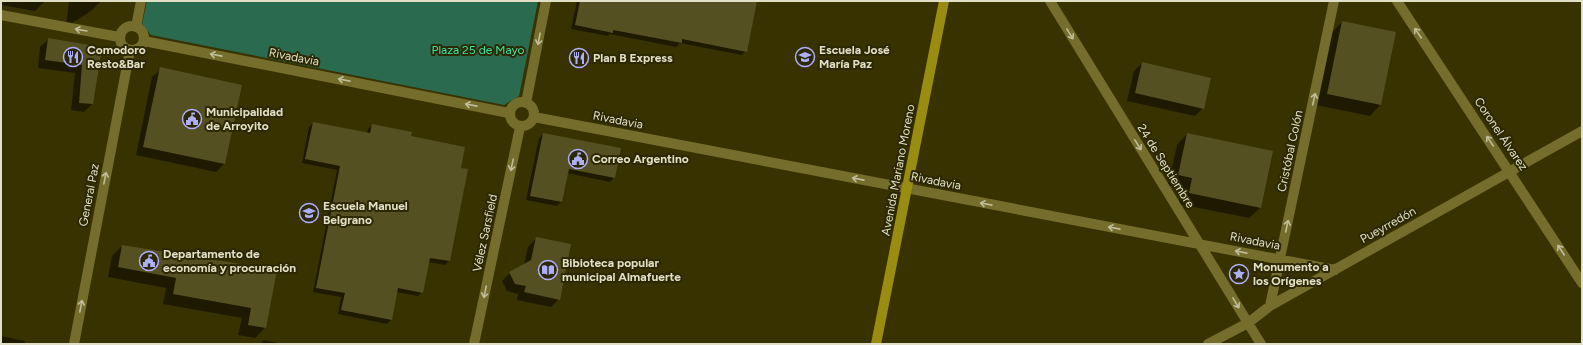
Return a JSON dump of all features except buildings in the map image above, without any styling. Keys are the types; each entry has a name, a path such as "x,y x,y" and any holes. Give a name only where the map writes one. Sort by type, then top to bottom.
{"main road":[{"name":"Avenida Mariano Moreno","path":"876,344 944,1"}],"street":[{"path":"136,27 141,1"},
{"path":"526,102 546,1"},
{"name":"24 de Septiembre","path":"1050,1 1261,344"},
{"name":"Cristóbal Colón","path":"1270,306 1334,1"},
{"name":"Coronel Álvarez","path":"1397,1 1582,282"},
{"path":"1,16 119,37"},
{"path":"136,27 142,31 144,41 138,49 130,50 122,47 119,37 125,28 136,27"},
{"name":"Rivadavia","path":"144,41 509,113"},
{"name":"General Paz","path":"74,344 130,50"},
{"path":"518,102 526,102 532,107 534,117 528,125 520,127 512,123 509,113 518,102"},
{"name":"Rivadavia","path":"534,117 1335,270"},
{"name":"Vélez Sarsfield","path":"474,344 520,127"},
{"name":"Pueyrredón","path":"1208,344 1248,323 1270,306 1582,131"}],"green space":[{"name":"Plaza 25 de Mayo","path":"147,1 538,1 519,96 504,105 151,35 142,24"}],"place":[{"name":"Comodoro Resto&Bar","path":"73,57"},
{"name":"Escuela José María Paz","path":"805,57"},
{"name":"Plan B Express","path":"579,58"},
{"name":"Municipalidad de Arroyito","path":"192,119"},
{"name":"Correo Argentino","path":"578,159"},
{"name":"Escuela Manuel Belgrano","path":"309,213"},
{"name":"Departamento de economía y procuración","path":"149,261"},
{"name":"Bibioteca popular municipal Almafuerte","path":"548,270"},
{"name":"Monumento a los Orígenes","path":"1239,274"}]}
